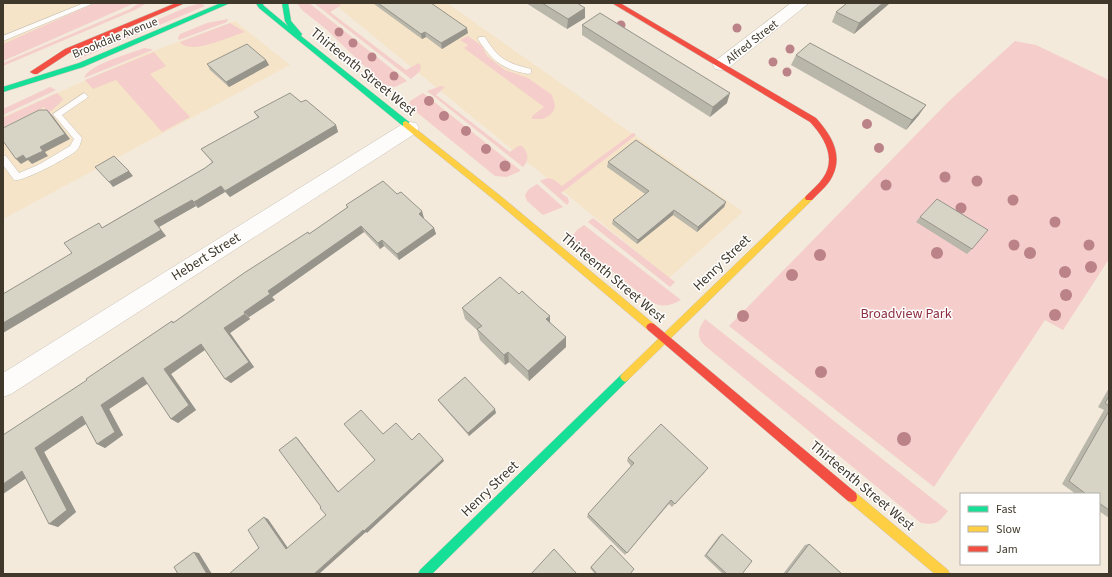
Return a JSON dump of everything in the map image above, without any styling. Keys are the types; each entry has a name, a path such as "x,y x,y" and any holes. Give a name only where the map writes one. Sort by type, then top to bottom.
{"street":[{"path":"133,23 162,3"},
{"name":"Brookdale Avenue","path":"6,89 67,51 182,3"},
{"name":"Brookdale Avenue","path":"6,89 81,65 227,3"},
{"path":"285,3 288,21 308,45"},
{"name":"Henry Street","path":"424,574 826,181 835,161 831,142 813,120 615,3"},
{"name":"Alfred Street","path":"722,65 801,3"},
{"name":"Thirteenth Street West","path":"249,5 260,5 410,128 428,141 944,574"},
{"name":"Hebert Street","path":"3,386 410,128"}],"lane":[{"path":"3,39 90,3"},
{"path":"482,39 491,54 511,68 528,71"},
{"path":"3,158 17,178 41,167 74,148 78,138 57,114 84,96"}],"shaded area":[{"path":"3,3 130,3 3,61"},
{"path":"333,3 447,3 743,212 669,278"},
{"path":"235,21 290,65 3,219 3,117 140,56"}],"green space":[{"path":"95,3 135,3 3,61 3,44"},
{"path":"139,3 147,3 135,10 3,66 3,63 130,9"},
{"path":"201,3 205,6 76,60 74,56 187,7"},
{"path":"297,3 309,3 407,81 395,87 384,85 326,29 302,10"},
{"path":"314,3 341,3 340,6 330,12 406,70 419,63 421,66 420,71 411,79"},
{"path":"228,19 227,22 179,40 178,38 180,34 207,23"},
{"path":"230,23 245,32 221,41 201,46 185,46 180,42"},
{"path":"468,36 482,46 487,56 505,70 528,78 552,95 555,105 554,110 550,115 543,119 532,119 532,116 544,107 464,48 468,45 460,40"},
{"name":"Broadview Park","path":"1015,41 1036,45 1109,80 1109,259 1063,330 1045,320 934,487 729,326 948,102"},
{"path":"144,48 153,50 84,78 87,73 101,64"},
{"path":"154,52 166,66 150,74 190,117 162,132 116,80 93,89 85,80"},
{"path":"441,86 445,87 436,95 510,152 518,146 522,146 526,151 527,156 527,162 523,167 427,91"},
{"path":"50,87 56,90 3,115 3,109"},
{"path":"57,93 63,100 49,113 44,107 3,127 3,118"},
{"path":"423,93 520,171 507,177 495,176 409,106 410,101"},
{"path":"633,133 636,135 561,193 568,198 569,202 567,205 540,181 550,178 562,186"},
{"path":"537,184 563,207 543,215 527,201 525,195 528,190"},
{"path":"593,218 675,282 670,287 588,222"},
{"path":"584,225 681,300 664,306 647,299 571,238 577,230"},
{"path":"705,319 948,511 937,522 931,524 921,523 704,345 701,342 699,332"}],"building":[{"path":"378,3 431,3 467,28 441,43 425,32 421,34"},
{"path":"542,3 577,3 585,8 568,19"},
{"path":"847,3 883,3 859,23 836,12"},
{"path":"600,13 730,93 713,107 582,25"},
{"path":"810,43 926,105 912,120 796,55"},
{"path":"247,44 266,60 226,82 207,64"},
{"path":"290,93 301,102 306,100 336,125 225,191 221,186 194,202 192,200 154,221 161,230 3,323 3,294 72,253 64,243 99,223 102,228 205,168 213,162 201,149 259,117 254,112"},
{"path":"39,110 47,110 65,134 40,147 43,151 26,159 23,155 16,159 3,141 3,128"},
{"path":"636,140 726,202 698,227 674,210 638,240 613,220 649,191 608,162"},
{"path":"114,156 129,171 109,182 95,167"},
{"path":"383,181 397,194 401,192 422,211 419,214 434,228 397,254 382,240 378,243 361,226 268,291 270,294 244,312 245,314 224,328 249,362 225,379 201,344 164,369 189,405 171,419 143,377 101,405 115,432 97,444 82,416 35,448 67,510 49,524 22,471 3,484 3,435 87,380 86,379 172,321 173,323 244,273 308,232 309,234 348,207 346,205"},
{"path":"937,199 988,230 972,249 920,217"},
{"path":"500,277 519,294 522,291 550,316 546,319 566,337 528,371 508,352 504,355 477,329 482,326 462,308"},
{"path":"465,377 495,409 468,433 438,400"},
{"path":"1109,396 1109,406 1105,403"},
{"path":"361,410 383,434 396,423 412,440 419,433 443,459 314,574 229,574 259,548 248,530 264,517 286,549 326,515 279,450 296,437 338,492 375,460 344,424"},
{"path":"1109,411 1109,510 1100,504 1100,493 1085,493 1069,481"},
{"path":"661,424 708,468 675,504 671,500 627,553 588,514 634,463 628,458"},
{"path":"722,534 752,561 742,574 727,574 706,555"},
{"path":"809,544 842,574 786,574"},
{"path":"611,545 634,569 630,574 597,574 591,567"},
{"path":"554,549 577,574 531,574"},
{"path":"194,552 207,574 178,574 174,567"}],"traffic: fast":[{"path":"3,90 81,65 227,3"},
{"path":"259,3 261,7 406,124"},
{"path":"285,3 288,21 299,34"},
{"path":"424,574 625,377"}],"traffic: slow":[{"path":"406,124 500,200 651,327"},
{"path":"625,377 809,198"},
{"path":"852,497 944,574"}],"traffic: jam":[{"path":"34,72 67,51 182,3"},
{"path":"615,3 813,120 819,126 832,148 833,164 831,172 826,180 809,198"},
{"path":"651,327 852,497"}]}
